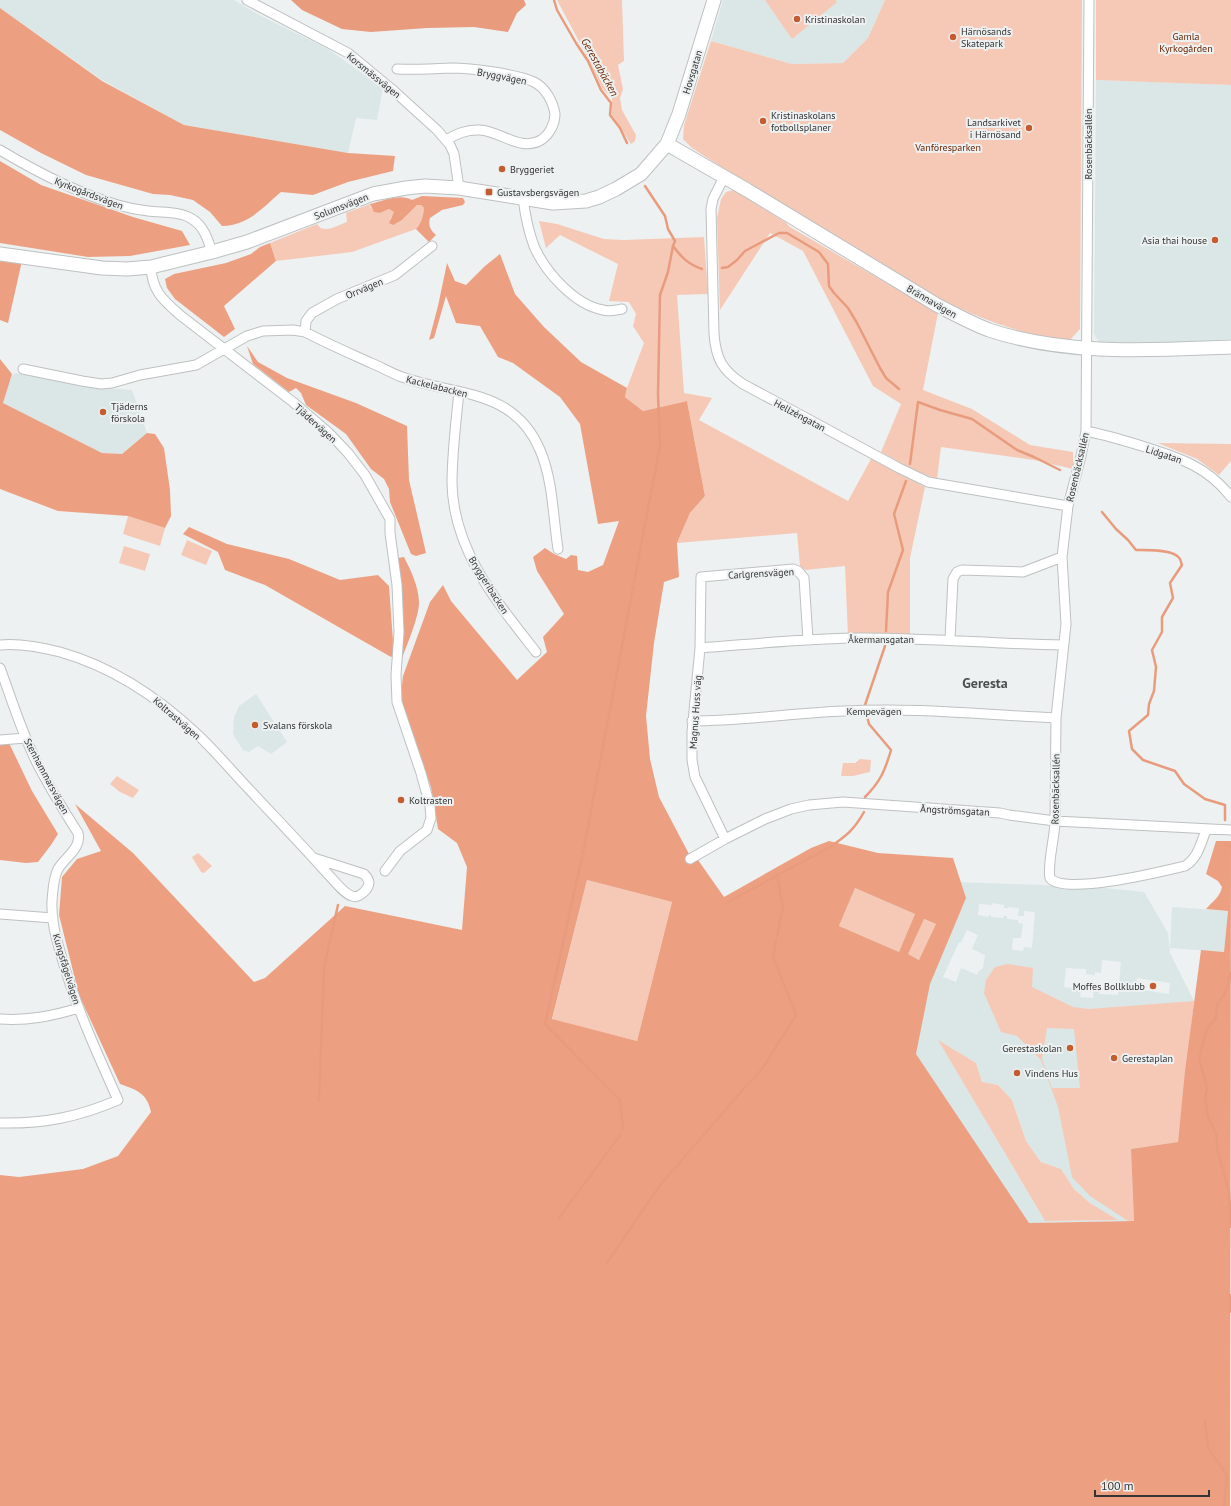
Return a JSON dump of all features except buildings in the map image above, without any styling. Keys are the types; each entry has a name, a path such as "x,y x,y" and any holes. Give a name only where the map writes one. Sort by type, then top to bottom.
{"main road":[{"name":"Hovsgatan","path":"668,144 679,114 714,0"},
{"name":"Brännavägen","path":"668,144 960,317 988,329 1024,339 1054,345 1087,348 1171,349 1231,347"},
{"name":"Solumsvägen","path":"0,254 102,268 127,269 151,267 212,252 282,230 372,194 414,187 459,188 553,203 586,201 616,189 641,174 668,144"}],"street":[{"name":"Korsmässvägen","path":"247,0 358,60 426,120 446,140 454,154 459,188"},
{"name":"Rosenbäcksallén","path":"1089,0 1086,431 1068,506 1062,557 1066,624 1056,718 1055,835 1049,874 1050,878 1055,883 1077,885 1090,884 1129,878 1185,866 1191,863 1196,856 1206,830"},
{"name":"Bryggvägen","path":"397,69 423,70 452,68 485,71 522,78 540,86 549,97 552,104 555,119 548,134 536,142 530,144 519,143 490,132 479,130 462,132 446,140"},
{"name":"Kyrkogårdsvägen","path":"0,150 50,178 116,204 147,211 185,215 193,219 201,226 207,237 212,252"},
{"name":"Hellzéngatan","path":"724,177 713,199 711,209 714,334 720,363 732,377 748,388 928,482 1068,506"},
{"path":"523,198 526,219 534,246 560,284 584,303 596,309 605,311 622,310"},
{"name":"Orrvägen","path":"304,332 306,322 312,313 337,300 395,275 432,246"},
{"name":"Tjädervägen","path":"151,267 155,286 165,302 299,407 330,434 348,453 365,475 390,521 390,533 397,585 399,632 396,675 397,702 421,773 430,806 431,818 427,830 400,851 385,871"},
{"name":"Kackelabacken","path":"224,349 247,336 263,331 293,330 304,332 401,377 480,396 496,402 510,410 531,433 540,449 546,466 558,549"},
{"path":"23,369 101,384 112,383 140,375 196,366 224,349"},
{"name":"Bryggeribacken","path":"459,392 452,484 454,506 459,526 467,550 477,570 508,616 536,652"},
{"name":"Lidgatan","path":"1086,431 1109,436 1187,461 1212,476 1231,497"},
{"path":"950,639 953,579 957,572 962,570 1023,572 1062,557"},
{"name":"Carlgrensvägen","path":"701,577 793,569 798,570 804,578 808,640"},
{"name":"Magnus Huss väg","path":"701,577 700,648 692,721 692,760 695,776 725,839"},
{"name":"Åkermansgatan","path":"700,648 808,640 862,638 950,639 1063,645"},
{"name":"Koltrastvägen","path":"0,645 29,645 75,656 105,668 135,685 156,700 198,736 346,892 352,896 357,896 363,893 367,888 369,883 364,874 314,858"},
{"name":"Stenhammarsvägen","path":"0,668 26,738 52,792 78,833 80,839"},
{"name":"Kempevägen","path":"692,721 716,721 844,711 892,710 1056,718"},
{"path":"0,740 26,738"},
{"name":"Ångströmsgatan","path":"690,859 765,819 785,811 824,803 857,803 1000,813 1055,821 1206,830 1231,830"},
{"name":"Kungsfågelvägen","path":"0,1122 24,1123 69,1118 97,1109 118,1100 79,1008 63,964 53,918 52,904 54,878 58,868 80,839"},
{"path":"0,914 53,918"},
{"path":"0,1020 35,1019 57,1015 79,1008"}],"shaded area":[{"path":"0,0 234,0 261,16 326,48 383,87 377,120 356,118 348,153 184,125 102,80 0,8"},
{"path":"291,0 524,0 526,5 517,13 508,32 474,27 427,28 371,32 342,29 302,10"},
{"name":"Kristinaskolan","path":"723,0 885,0 868,38 843,63 792,64 711,41"},
{"path":"0,8 102,81 184,125 348,153 395,156 393,171 348,182 313,195 281,192 254,215 240,223 222,226 210,212 193,200 170,195 153,194 86,175 41,153 0,130"},
{"path":"1096,80 1231,85 1231,339 1177,343 1099,342 1094,334"},
{"path":"0,161 41,185 133,217 182,231 190,245 130,256 88,257 0,243"},
{"path":"422,196 463,198 465,202 463,205 442,210 430,218 430,227 436,235 429,242 416,229 423,214 424,208 421,205 417,205 402,220 393,225 389,223 394,212 389,209 380,213 374,212 370,204 397,197 412,200"},
{"path":"270,243 276,261 224,306 235,329 224,337 175,299 167,288 165,279 174,274 226,263 251,254 260,247"},
{"path":"500,254 515,294 544,327 581,362 627,388 625,397 643,411 687,401 705,496 690,513 677,543 679,577 664,582 654,643 646,716 650,759 659,797 689,854 698,860 724,897 811,848 829,841 878,853 953,858 966,898 930,984 916,1054 1029,1223 1134,1221 1131,1149 1178,1142 1185,1071 1201,950 1224,952 1228,911 1206,909 1218,896 1222,887 1218,881 1206,874 1216,841 1231,841 1230,1506 0,1506 0,1175 19,1177 83,1169 118,1156 151,1112 144,1096 136,1090 120,1084 79,995 59,915 62,877 77,859 101,851 75,804 133,853 254,982 265,978 345,906 462,930 467,867 457,843 438,829 431,787 405,714 401,695 403,676 430,602 443,585 451,601 517,680 547,652 543,637 564,614 537,571 533,557 545,548 566,559 571,555 577,556 578,570 588,572 603,565 619,521 598,524 580,424 560,397 513,363 498,357 480,326 456,323 446,296 434,338 429,340 447,263 455,281 466,285 485,266","holes":["587,880 672,902 637,1041 552,1019","855,888 915,914 899,952 839,926","924,919 936,924 919,960 908,954"]},
{"path":"0,261 22,261 8,323 0,320"},
{"path":"247,346 258,362 287,378 356,403 407,426 409,480 426,553 416,556 411,554 390,502 389,489 384,479 371,469 346,434 306,405 301,393 296,388 289,392 253,364"},
{"path":"0,359 12,374 3,403 102,453 122,454 147,433 155,434 164,448 170,490 171,516 165,528 128,516 58,511 0,489"},
{"path":"16,373 96,387 132,390 147,433 122,454 102,453 3,403 10,377"},
{"path":"189,527 227,544 289,559 340,580 378,575 389,586 394,655 391,657 265,585 225,570 218,552 183,534"},
{"path":"404,557 416,584 419,607 401,661 398,558"},
{"name":"Svalans förskola","path":"256,694 287,742 271,754 258,746 249,752 243,750 233,734 234,717 239,706"},
{"path":"9,743 32,791 58,834 38,862 26,863 0,860 0,744"},
{"name":"Gerestaskolan","path":"850,878 1095,887 1144,892 1168,933 1170,953 1194,1001 1178,1142 1134,1221 1029,1223 835,1057","holes":["993,903 1004,905 1004,908 1019,908 1018,916 1024,916 1024,911 1035,912 1032,948 1024,947 1023,951 1012,950 1013,938 1021,938 1023,924 1018,923 1018,920 1007,919 1007,916 1004,916 1003,918 991,917 991,915 988,917 978,915 979,904 992,905","923,919 936,924 920,960 908,954","967,930 978,935 972,949 985,955 983,968 977,975 961,968 956,982 943,977 959,942 961,943","1102,960 1121,962 1118,995 1099,994 1099,987 1094,986 1093,998 1080,997 1081,989 1064,987 1066,968 1086,969 1086,974 1095,975 1095,972 1101,973","1137,978 1170,983 1169,994 1136,989","939,1041 976,1063 982,1082 998,1085 1012,1100 1026,1141 1041,1162 1061,1169 1074,1189 1090,1203 1117,1220 1045,1221"]},
{"path":"1172,907 1228,911 1224,952 1170,948"}],"green space":[{"path":"557,0 622,0 624,61 618,65 623,89 620,98 622,110 636,135 635,141 631,144 612,115 612,99 602,88"},
{"path":"765,0 836,0 837,2 792,39"},
{"name":"Vanföresparken","path":"885,0 1082,0 1080,329 1070,340 1044,337 1023,332 974,315 939,298 731,173 692,148 683,139 684,125 711,41 792,64 843,63 868,38"},
{"name":"Gamla Kyrkogården","path":"1096,0 1231,0 1231,85 1096,80"},
{"path":"734,190 785,222 790,227 938,313 923,390 972,409 1030,445 1073,452 1073,469 1034,460 941,447 937,479 915,471 881,452 901,404 873,386 803,251 770,233 720,310 717,218 721,199 726,192"},
{"path":"370,204 371,208 380,213 389,209 395,212 390,219 402,220 417,205 421,205 424,208 422,219 416,229 352,252 276,261 270,243 317,224 323,229 335,227 347,222 346,213"},
{"path":"539,221 557,224 604,239 624,240 704,237 708,294 677,295 684,393 712,398 699,420 848,501 871,459 925,487 910,558 910,635 848,636 845,566 805,570 800,566 797,533 677,543 690,513 705,496 687,401 643,411 625,397 644,343 633,326 636,314 629,302 609,301 618,264 560,235 546,248"},
{"path":"1158,443 1231,444 1231,461 1219,475 1197,459"},
{"path":"128,516 165,528 160,546 123,534"},
{"path":"187,540 212,551 206,565 181,555"},
{"path":"124,546 150,554 145,571 119,563"},
{"path":"860,759 871,760 870,772 853,776 841,776 843,763 855,763"},
{"path":"117,776 139,790 133,798 120,792 110,784"},
{"path":"198,853 212,866 204,873 201,872 192,857"},
{"path":"587,880 672,902 637,1041 552,1020"},
{"path":"855,888 915,914 899,952 839,926"},
{"path":"923,919 936,924 920,960 907,954"},
{"path":"1008,964 1033,968 1032,987 1073,1007 1089,1009 1194,1001 1178,1142 1131,1149 1134,1221 1128,1221 1090,1196 1072,1177 1058,1107 1041,1060 1017,1036 1001,1032 984,993 986,980 995,967","holes":["1047,1028 1074,1029 1080,1088 1052,1088 1042,1059"]},
{"path":"938,1040 976,1063 982,1082 998,1085 1012,1100 1026,1141 1041,1162 1061,1169 1074,1189 1090,1203 1118,1220 1045,1221"}],"waterway":[{"name":"Gerestabäcken","path":"554,0 557,10 588,61 601,90 611,103 610,115 620,128 627,143"},
{"path":"645,186 665,216 668,229 675,241 673,246 686,260 702,269"},
{"path":"722,268 728,267 745,251 779,233 787,233 819,252 828,264 829,286 848,308 886,378 899,389"},
{"path":"634,582 660,446 658,394 660,295 668,272 673,246"},
{"path":"910,464 918,402 972,419 1017,450 1060,470"},
{"path":"886,631 888,592 903,550 894,514 906,481"},
{"path":"1102,512 1136,550 1172,553 1180,559 1182,565 1170,583 1173,598 1162,617 1162,632 1152,650 1156,667 1154,691 1149,704 1148,715 1129,731 1132,749 1143,760 1175,771 1184,784 1205,799 1225,805 1225,820"},
{"path":"583,853 633,587"},
{"path":"865,705 885,646"},
{"path":"865,797 875,786 881,776 887,764 891,750 869,724 867,716"},
{"path":"728,902 830,847 857,824 864,812"},
{"path":"1225,844 1231,847"},
{"path":"582,857 545,1024 620,1100 623,1129"},
{"path":"777,874 780,891"},
{"path":"777,936 783,906 780,893"},
{"path":"319,1101 324,968 338,905"},
{"path":"776,940 773,957 795,1012"},
{"path":"1231,973 1226,991 1217,1005 1216,1018 1207,1029 1199,1058 1207,1088 1205,1099 1208,1117 1216,1133 1218,1152 1229,1193 1231,1227"},
{"path":"751,1081 762,1069 796,1015 795,1013"},
{"path":"606,1264 661,1184 748,1084"},
{"path":"559,1218 621,1134"},
{"path":"1231,1295 1231,1312"},
{"path":"1205,1421 1208,1448 1227,1475 1224,1506"}],"place":[{"name":"Kristinaskolan","path":"797,19"},
{"name":"Härnösands Skatepark","path":"953,37"},
{"name":"Kristinaskolans fotbollsplaner","path":"763,121"},
{"name":"Landsarkivet i Härnösand","path":"1029,128"},
{"name":"Bryggeriet","path":"502,169"},
{"name":"Gustavsbergsvägen","path":"489,192"},
{"name":"Asia thai house","path":"1215,240"},
{"name":"Tjäderns förskola","path":"103,412"},
{"name":"Svalans förskola","path":"255,725"},
{"name":"Koltrasten","path":"401,800"},
{"name":"Moffes Bollklubb","path":"1153,986"},
{"name":"Gerestaskolan","path":"1070,1048"},
{"name":"Gerestaplan","path":"1114,1058"},
{"name":"Vindens Hus","path":"1017,1073"}],"district":[{"name":"Geresta","path":"985,683"}]}
